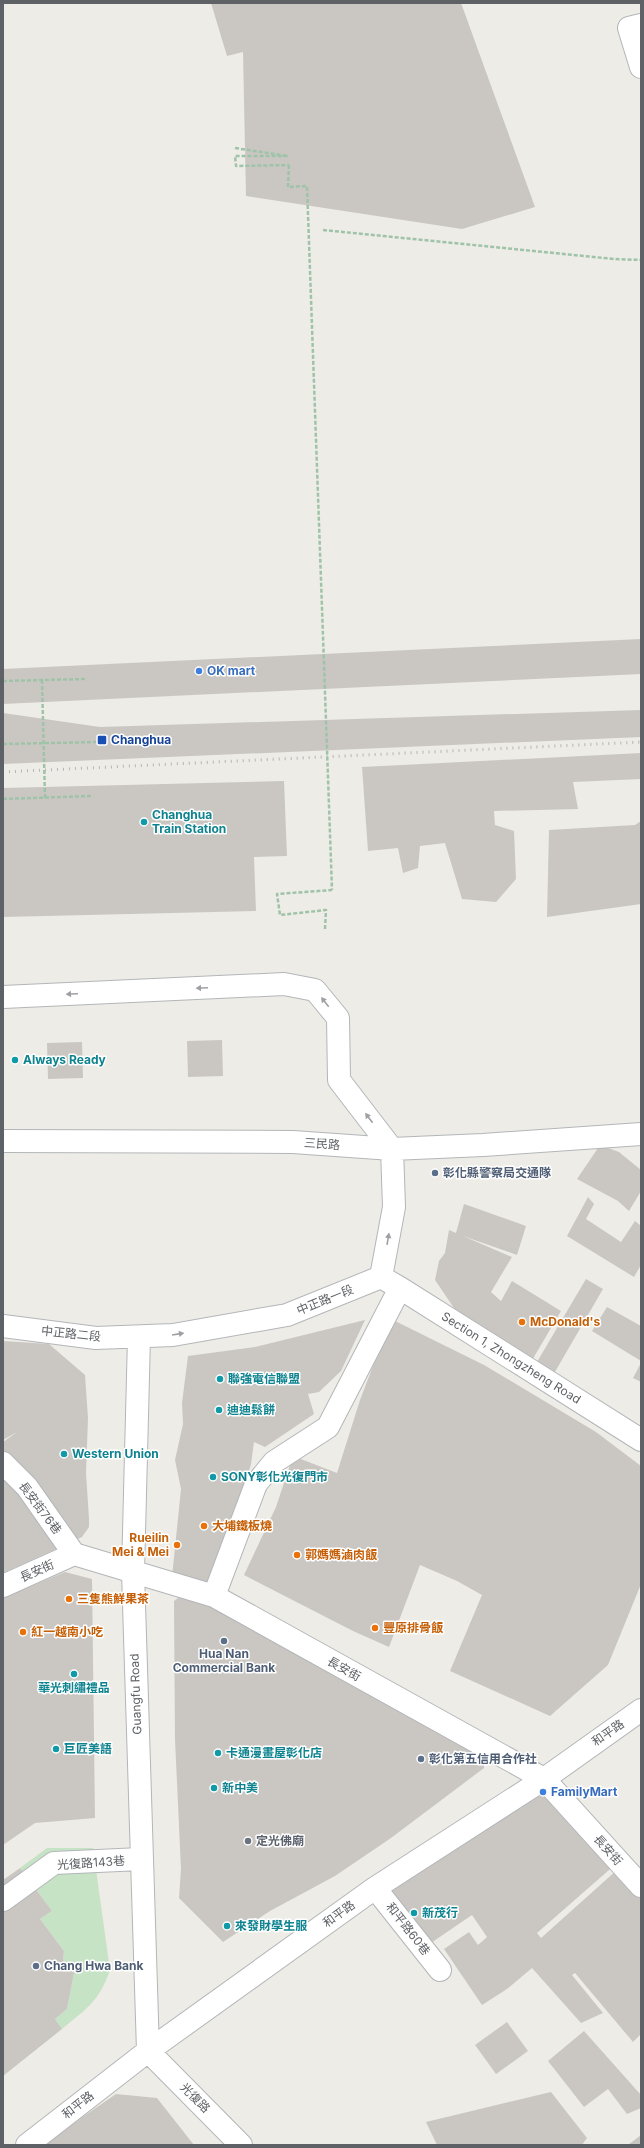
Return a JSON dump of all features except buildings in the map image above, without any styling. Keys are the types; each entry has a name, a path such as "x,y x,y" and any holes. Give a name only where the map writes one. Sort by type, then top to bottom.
{"street":[{"path":"641,25 629,28 641,67"},
{"path":"3,997 284,984 315,990 338,1018 339,1080 392,1149 394,1207 381,1277"},
{"name":"三民路","path":"3,1141 293,1142 392,1149 483,1145 641,1134"},
{"name":"Section 1, Zhongzheng Road","path":"381,1277 641,1440"},
{"name":"中正路一段","path":"139,1337 173,1336 287,1315 381,1277"},
{"path":"214,1596 256,1484 274,1462 328,1427 400,1288"},
{"name":"中正路二段","path":"3,1326 96,1338 139,1337"},
{"name":"Guangfu Road","path":"139,1337 133,1572 148,2051"},
{"name":"長安街76巷","path":"3,1463 27,1487 74,1554"},
{"name":"長安街","path":"3,1586 74,1554 214,1596 544,1779 641,1886"},
{"name":"和平路","path":"27,2145 148,2051 375,1888 544,1779 641,1710"},
{"name":"光復路143巷","path":"3,1900 54,1863 141,1859"},
{"name":"和平路60巷","path":"375,1888 440,1970"},
{"name":"光復路","path":"148,2051 241,2145"}],"path":[{"path":"235,148 288,156 235,156 236,166 289,165 288,187 307,186 332,890 277,894 280,915 326,910 326,929"},
{"path":"324,230 614,259 641,260"},
{"path":"3,681 85,679"},
{"path":"42,680 45,798"},
{"path":"3,744 98,742"},
{"path":"3,798 91,796"}],"green space":[{"path":"47,1848 93,1848 110,1970 101,1990 91,2004 62,2029 55,2019 67,2009 74,1973 63,1960 64,1951 40,1919 52,1911 20,1868"}],"railway":[{"path":"3,772 641,742"}],"place":[{"name":"OK mart","path":"199,671"},
{"name":"Changhua","path":"102,740"},
{"name":"Changhua Train Station","path":"144,822"},
{"name":"Always Ready","path":"15,1060"},
{"name":"彰化縣警察局交通隊","path":"435,1173"},
{"name":"McDonald's","path":"522,1322"},
{"name":"聯強電信聯盟","path":"220,1379"},
{"name":"迪迪鬆餅","path":"219,1410"},
{"name":"Western Union","path":"64,1454"},
{"name":"SONY彰化光復門市","path":"213,1477"},
{"name":"大埔鐵板燒","path":"204,1526"},
{"name":"Rueilin Mei & Mei","path":"177,1545"},
{"name":"郭媽媽滷肉飯","path":"297,1555"},
{"name":"三隻熊鮮果茶","path":"69,1599"},
{"name":"豐原排骨飯","path":"375,1628"},
{"name":"紅一越南小吃","path":"23,1632"},
{"name":"Hua Nan Commercial Bank","path":"224,1641"},
{"name":"華光刺繡禮品","path":"74,1674"},
{"name":"巨匠美語","path":"56,1749"},
{"name":"卡通漫畫屋彰化店","path":"218,1753"},
{"name":"彰化第五信用合作社","path":"421,1759"},
{"name":"新中美","path":"214,1788"},
{"name":"FamilyMart","path":"543,1792"},
{"name":"定光佛廟","path":"248,1841"},
{"name":"新茂行","path":"414,1913"},
{"name":"來發財學生服","path":"227,1926"},
{"name":"Chang Hwa Bank","path":"36,1966"}]}
